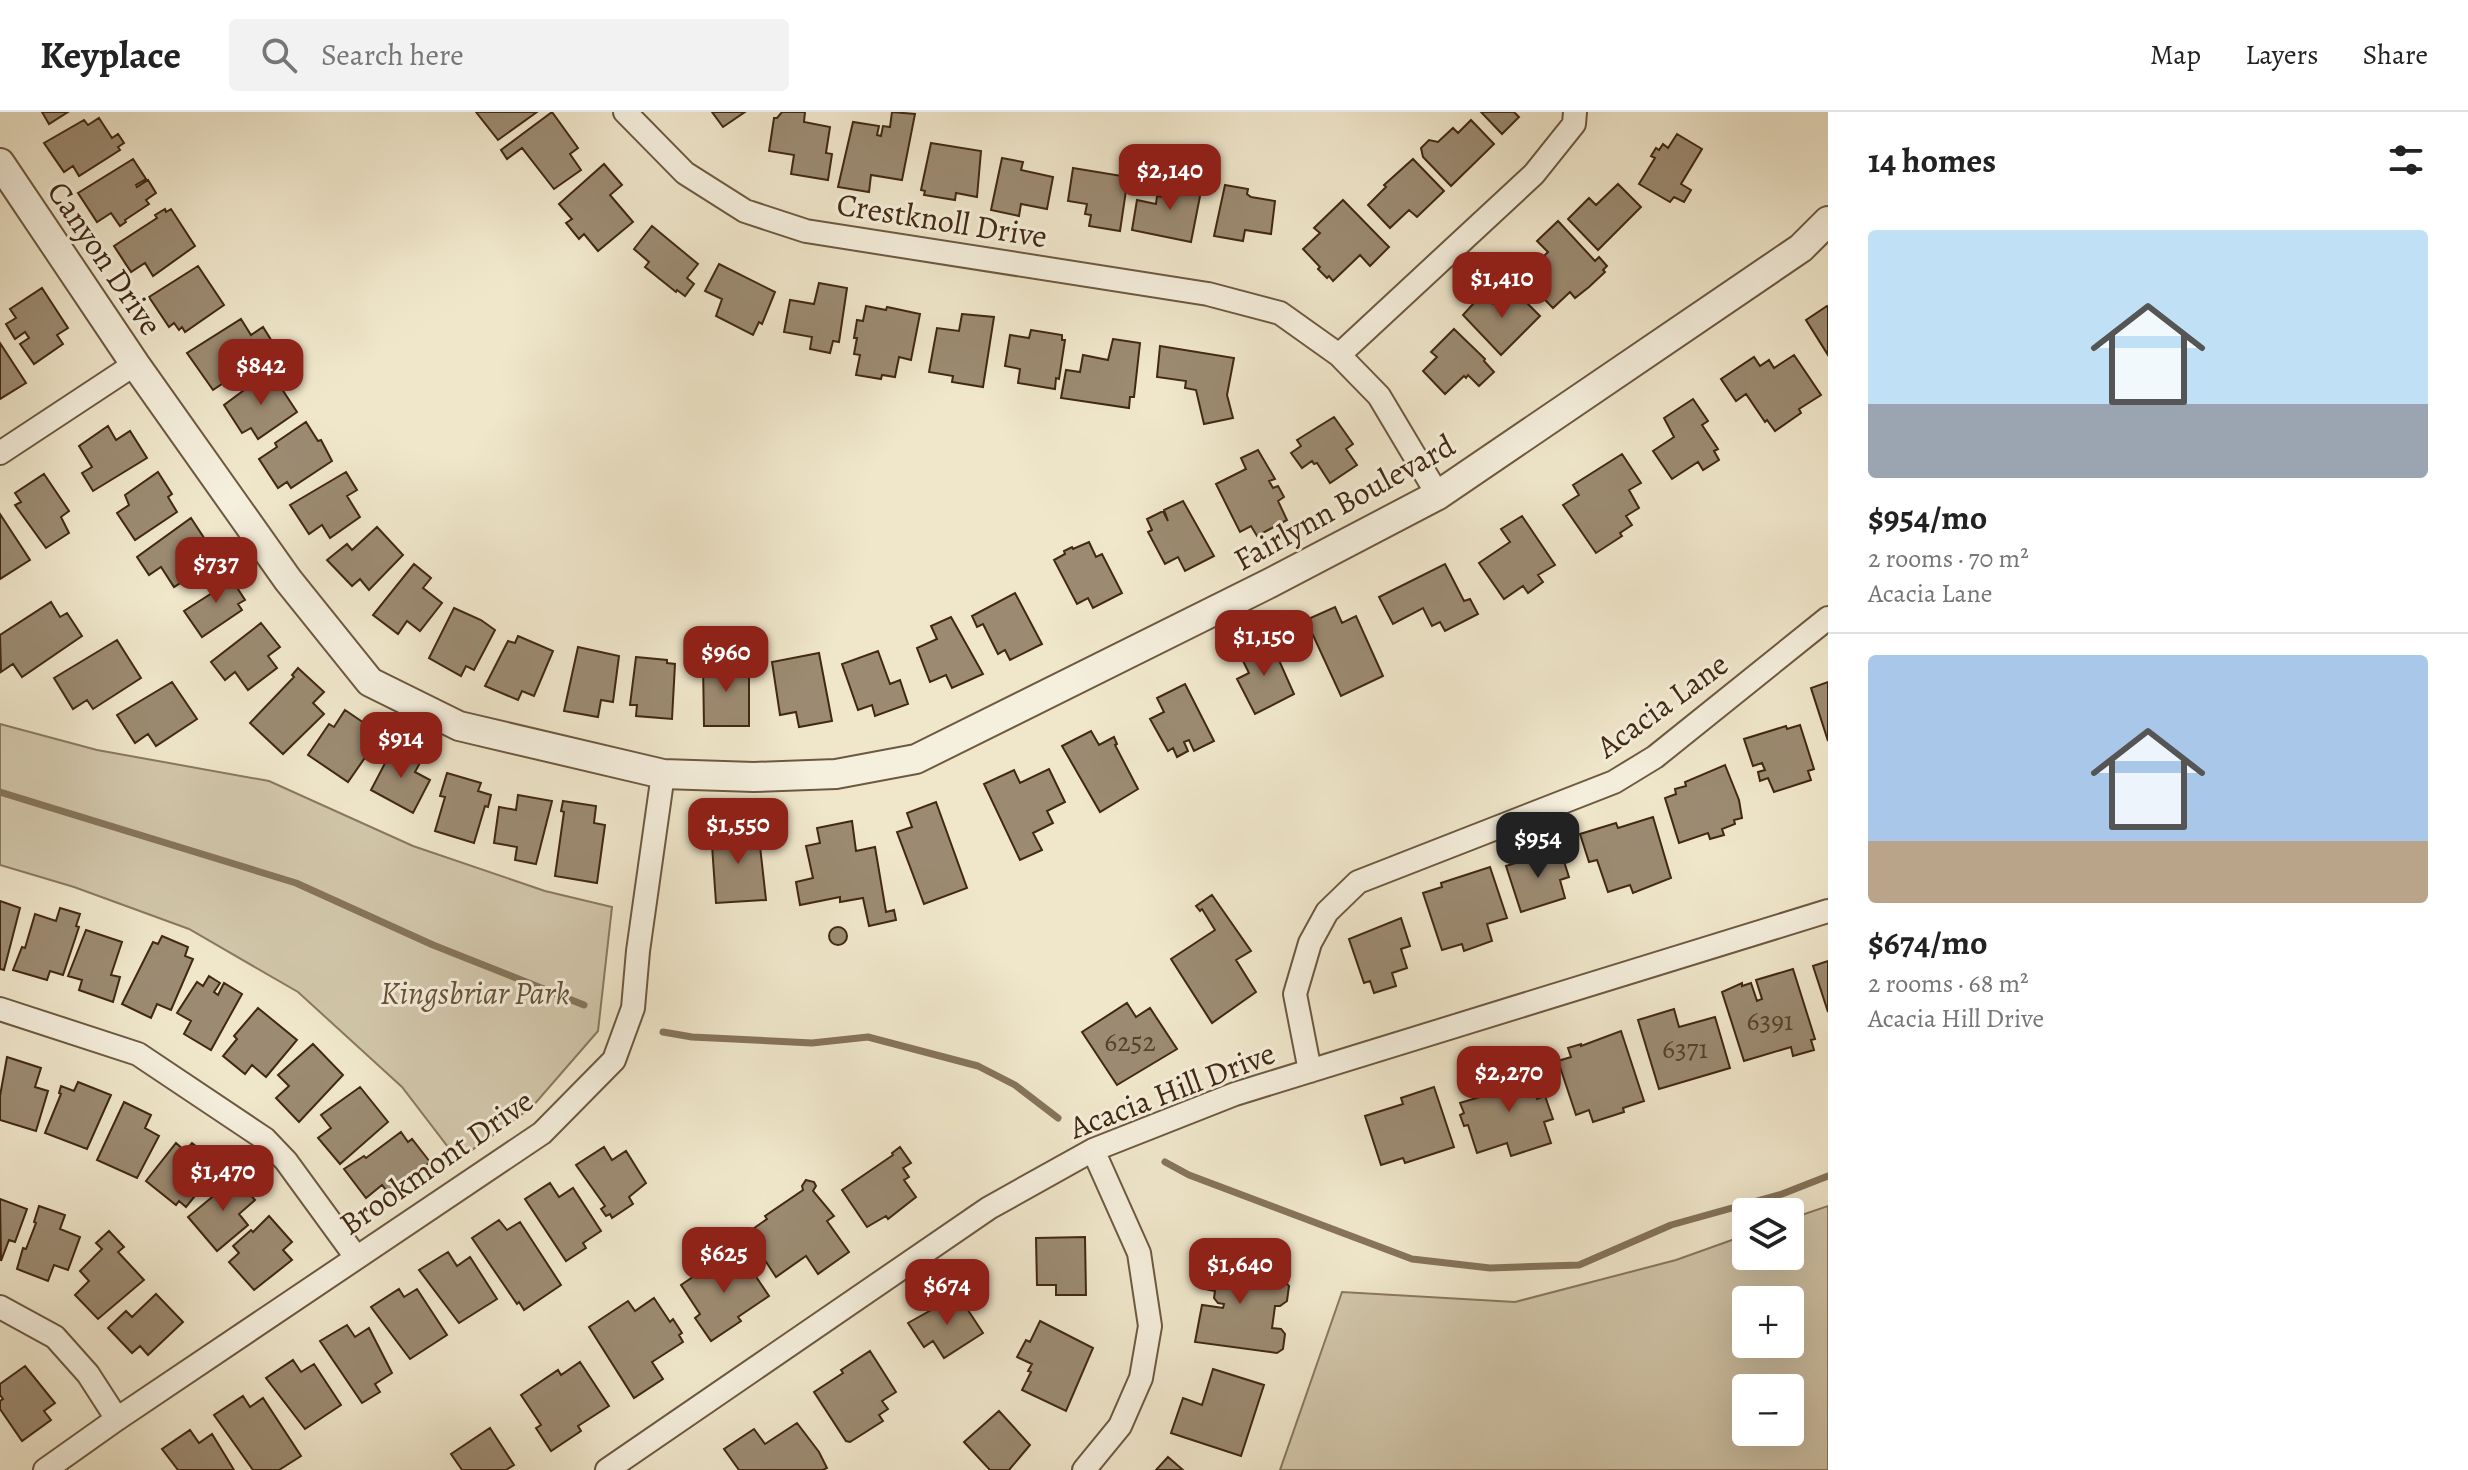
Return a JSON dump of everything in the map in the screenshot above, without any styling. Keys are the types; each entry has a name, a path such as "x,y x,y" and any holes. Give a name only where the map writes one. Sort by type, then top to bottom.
{"street":[{"name":"Crestknoll Drive","path":"625,112 685,173 745,211 806,231 1208,294 1280,313 1339,355 1379,396 1438,495"},
{"path":"1339,355 1534,174 1574,124 1575,112"},
{"name":"Canyon Drive","path":"0,163 135,364 288,580 370,682 459,726 663,774"},
{"name":"Fairlynn Boulevard","path":"663,774 754,777 836,774 916,759 1256,590 1438,495 1801,248 1828,221"},
{"path":"0,453 135,364"},
{"name":"Acacia Lane","path":"1310,1071 1295,994 1310,943 1327,912 1358,882 1614,782 1655,757 1828,618"},
{"name":"Brookmont Drive","path":"45,1470 542,1133 614,1060 633,1008 663,774"},
{"name":"Acacia Hill Drive","path":"607,1470 989,1208 1093,1150 1235,1094 1828,911"},
{"path":"0,1009 138,1054 265,1139 286,1161 356,1257"},
{"path":"1084,1470 1120,1426 1141,1378 1150,1326 1139,1253 1093,1150"},
{"path":"0,1307 55,1337 88,1374 117,1419"}],"green space":[{"name":"Kingsbriar Park","path":"0,724 97,750 269,781 413,846 545,891 612,907 598,1031 532,1107 458,1160 402,1087 298,992 189,929 74,887 0,865"},
{"path":"1828,1206 1828,1470 1280,1470 1342,1292 1515,1302 1676,1260 1732,1240 1732,1270 1804,1270 1804,1214"}],"building":[{"path":"42,112 68,112 49,124"},
{"path":"476,112 537,112 498,140"},
{"path":"552,112 578,148 570,154 581,170 554,189 522,148 507,159 501,150"},
{"path":"712,112 745,112 723,127"},
{"path":"782,112 805,112 804,122 830,127 826,153 832,154 828,180 791,174 794,155 769,151 774,118"},
{"path":"892,112 915,114 902,180 871,175 869,192 838,187 853,122 879,126 877,135 881,136 883,126 890,127"},
{"path":"1481,112 1514,112 1519,117 1502,134"},
{"path":"99,118 112,138 118,134 124,143 118,147 120,150 79,176 73,166 64,172 44,143 84,120 88,125"},
{"path":"1471,120 1494,144 1451,186 1423,157 1421,148 1429,140 1438,142 1453,128 1458,133"},
{"path":"1677,134 1702,149 1681,184 1691,190 1684,202 1674,197 1670,202 1639,184 1655,158 1651,156 1656,148 1659,150 1663,144 1668,148"},
{"path":"931,143 981,151 977,197 956,193 955,200 924,195 925,191 921,190"},
{"path":"1002,158 1023,162 1021,170 1053,177 1047,209 1021,204 1019,216 991,210"},
{"path":"133,159 146,179 137,187 148,180 156,193 146,200 149,204 120,226 111,213 97,222 78,193"},
{"path":"1413,159 1444,191 1417,217 1409,210 1390,228 1368,205 1386,187 1384,185"},
{"path":"604,164 622,185 610,195 633,222 598,251 584,234 579,239 566,223 572,219 559,204"},
{"path":"1073,168 1128,177 1120,231 1089,226 1091,215 1085,214 1087,204 1068,201"},
{"path":"1166,180 1202,186 1191,242 1132,230 1137,200 1156,204 1157,196 1163,197"},
{"path":"1618,184 1641,207 1598,250 1568,219 1589,198 1596,205"},
{"path":"1225,185 1248,189 1247,194 1251,197 1275,201 1271,234 1245,230 1243,241 1214,236"},
{"path":"1343,200 1389,247 1370,266 1360,255 1333,281 1318,269 1320,267 1303,249 1320,233 1314,228"},
{"path":"165,209 166,212 171,209 195,246 153,276 145,263 131,272 114,246 157,218 155,215"},
{"path":"1558,221 1595,261 1599,257 1607,266 1603,270 1605,272 1575,298 1570,292 1553,308 1523,277 1548,252 1537,241"},
{"path":"652,226 698,264 687,278 694,284 685,296 645,267 649,262 634,249"},
{"path":"719,264 775,292 762,324 759,322 753,335 716,316 722,299 705,291"},
{"path":"198,266 224,305 185,332 174,323 169,327 149,297"},
{"path":"819,283 847,288 839,342 833,341 830,353 810,349 812,337 784,332 790,300 814,304"},
{"path":"42,288 68,328 57,335 63,344 34,364 20,344 29,338 25,332 15,339 6,324 16,318 10,309"},
{"path":"1515,291 1540,316 1501,355 1463,315 1483,293 1493,304"},
{"path":"866,306 920,314 911,360 899,357 895,377 882,375 881,379 856,375 860,355 854,354 857,338 854,338 857,320 863,321"},
{"path":"1828,307 1828,355 1806,320"},
{"path":"962,314 994,317 983,387 952,382 953,376 929,372 937,328 959,331"},
{"path":"241,319 251,335 263,327 278,351 227,386 225,382 213,390 187,353"},
{"path":"1454,329 1494,372 1479,386 1468,375 1466,378 1464,376 1445,394 1423,371 1437,357 1431,352"},
{"path":"1031,330 1062,335 1062,340 1065,340 1055,389 1018,383 1020,369 1005,366 1010,335 1029,338"},
{"path":"1113,339 1140,343 1134,397 1130,397 1129,408 1061,398 1066,370 1080,372 1083,355 1108,360"},
{"path":"0,343 26,383 0,399"},
{"path":"1160,346 1234,358 1227,395 1233,418 1204,424 1196,390 1185,388 1186,381 1157,377"},
{"path":"1794,355 1821,395 1799,409 1801,413 1775,431 1746,394 1736,401 1721,379 1754,357 1760,366 1769,360 1774,368"},
{"path":"270,371 297,412 258,439 251,428 242,433 224,405"},
{"path":"1693,399 1708,421 1702,425 1718,449 1714,451 1719,460 1703,470 1698,462 1672,479 1653,451 1674,437 1664,418"},
{"path":"1334,417 1353,444 1346,449 1357,465 1330,483 1317,463 1312,461 1302,468 1291,453 1301,446 1297,440"},
{"path":"306,422 318,441 321,440 332,461 291,488 287,482 278,488 259,459 277,447 275,443"},
{"path":"108,426 116,440 130,431 147,458 93,491 82,473 92,467 79,446"},
{"path":"1258,450 1275,479 1269,481 1273,488 1278,486 1284,497 1278,501 1287,520 1257,536 1251,526 1240,532 1216,484 1246,469 1241,458"},
{"path":"1622,454 1641,483 1629,490 1639,508 1626,516 1632,525 1620,533 1622,536 1596,553 1563,505 1579,495 1573,485"},
{"path":"158,472 172,494 168,497 177,512 135,540 117,513 129,505 125,495"},
{"path":"346,472 357,490 347,496 360,517 330,538 322,525 309,534 290,505"},
{"path":"44,474 69,511 61,517 69,533 46,548 15,505 21,502 15,493"},
{"path":"1183,501 1214,556 1185,571 1178,557 1165,564 1148,532 1152,530 1147,519 1163,511 1168,521 1164,510"},
{"path":"0,514 30,560 0,579"},
{"path":"1522,516 1555,565 1538,575 1543,582 1528,593 1523,586 1504,599 1479,563 1510,542 1501,529"},
{"path":"191,518 210,547 197,556 205,567 174,587 161,567 149,575 137,557"},
{"path":"377,527 403,555 369,590 360,579 352,586 327,560 347,544 352,550"},
{"path":"1089,542 1096,557 1102,554 1122,593 1093,608 1088,598 1077,604 1054,560 1065,554 1064,551"},
{"path":"414,564 431,578 423,588 442,603 420,631 407,621 398,634 373,615"},
{"path":"1445,564 1464,601 1470,599 1478,614 1445,631 1440,622 1432,626 1423,608 1393,624 1379,597"},
{"path":"225,569 245,600 238,604 242,610 202,637 184,611 212,593 206,584"},
{"path":"1015,593 1042,644 1010,660 1005,650 998,654 983,624 977,627 972,616"},
{"path":"51,602 60,617 67,613 82,636 22,677 13,664 1,672 0,635"},
{"path":"1335,607 1342,623 1356,616 1383,676 1341,696 1306,620"},
{"path":"454,608 495,630 474,670 466,666 461,676 429,658"},
{"path":"951,617 983,674 952,688 946,675 930,682 917,648 937,639 931,626"},
{"path":"261,623 280,647 268,656 277,668 248,690 235,672 225,680 211,662"},
{"path":"518,636 553,651 534,696 522,691 518,700 485,686 508,641 515,643"},
{"path":"117,640 141,678 93,709 87,700 73,709 54,678"},
{"path":"1270,640 1294,694 1255,714 1237,679 1249,673 1240,655"},
{"path":"578,647 619,656 613,702 601,700 598,717 564,711"},
{"path":"878,651 890,684 900,680 908,704 875,716 872,705 858,710 842,664"},
{"path":"819,653 832,721 799,727 796,712 780,715 772,662"},
{"path":"636,657 667,660 667,663 675,664 672,719 636,716 637,705 630,705"},
{"path":"703,663 749,663 749,726 704,726"},
{"path":"298,668 324,692 313,703 324,714 283,754 250,723 294,677 292,675"},
{"path":"172,682 197,719 156,746 148,734 135,743 117,715"},
{"path":"1828,682 1828,741 1811,688"},
{"path":"1185,684 1214,741 1194,751 1189,740 1184,742 1188,751 1177,757 1173,748 1168,751 1150,719 1164,712 1157,698"},
{"path":"345,710 367,725 364,730 378,739 348,782 308,755 329,724 334,727"},
{"path":"1800,725 1814,769 1808,771 1811,780 1774,792 1768,778 1760,781 1758,772 1765,770 1762,763 1753,766 1744,739 1786,726 1787,729"},
{"path":"1091,731 1099,745 1114,737 1115,745 1138,789 1100,812 1062,746"},
{"path":"395,744 422,759 415,772 430,780 413,813 371,790"},
{"path":"1725,765 1739,800 1742,818 1722,829 1724,835 1710,839 1708,833 1679,843 1665,798 1676,794 1675,789 1686,786 1685,782"},
{"path":"1049,769 1065,802 1047,811 1053,823 1033,833 1042,850 1020,860 984,784 1014,770 1020,783"},
{"path":"447,773 481,783 478,791 491,795 474,843 435,831 445,797 440,796"},
{"path":"518,795 552,801 536,864 515,860 517,847 494,843 499,807 516,810"},
{"path":"563,801 596,806 594,823 605,825 597,883 555,876"},
{"path":"936,802 967,888 924,904 897,832 912,827 907,813"},
{"path":"1653,817 1671,878 1633,893 1630,885 1608,892 1597,860 1589,862 1580,834 1616,823 1618,828"},
{"path":"852,821 856,851 875,847 886,912 894,910 896,920 869,926 863,898 840,902 840,897 800,905 796,882 813,878 806,846 820,843 817,828"},
{"path":"758,828 766,900 716,903 711,831"},
{"path":"1560,849 1569,877 1560,880 1565,898 1521,912 1506,866"},
{"path":"1490,867 1507,918 1487,924 1492,941 1464,951 1462,944 1442,950 1423,893 1442,887 1441,883"},
{"path":"1212,895 1251,951 1236,960 1256,992 1212,1023 1171,959 1215,930 1202,909 1200,911 1196,906"},
{"path":"0,901 20,908 4,970 0,969"},
{"path":"60,908 80,914 76,926 79,927 63,975 50,971 47,980 13,970 22,947 25,948 35,914 56,921"},
{"path":"1401,918 1410,946 1401,949 1407,968 1392,973 1396,986 1374,993 1370,981 1364,983 1349,939"},
{"path":"838,927 847,936 838,945 829,936"},
{"path":"86,930 122,942 111,975 120,977 113,1002 79,990 82,980 68,976"},
{"path":"162,936 188,947 185,956 193,959 171,1010 157,1004 151,1018 122,1004 153,942 158,944"},
{"path":"1828,961 1828,1012 1813,966"},
{"path":"1793,969 1815,1039 1811,1040 1814,1050 1793,1056 1791,1047 1744,1061 1722,992 1742,983 1742,986 1751,983 1757,1001 1762,999 1756,980"},
{"path":"209,976 220,983 214,992 218,995 224,983 242,994 211,1050 184,1034 191,1021 177,1013 197,982 203,986"},
{"path":"1127,1003 1136,1017 1150,1008 1177,1049 1117,1085 1082,1032"},
{"path":"258,1008 297,1040 266,1077 252,1065 245,1074 223,1056 237,1039 234,1036"},
{"path":"1674,1009 1679,1027 1715,1017 1730,1068 1659,1089 1638,1020"},
{"path":"1621,1031 1644,1101 1623,1108 1624,1112 1593,1122 1589,1110 1576,1115 1558,1061 1571,1057 1568,1048"},
{"path":"313,1044 343,1075 299,1122 276,1098 289,1086 278,1075"},
{"path":"7,1057 41,1068 35,1087 48,1091 36,1131 0,1120 0,1096"},
{"path":"1524,1061 1537,1099 1545,1096 1553,1119 1544,1122 1551,1143 1511,1156 1507,1143 1477,1153 1468,1125 1464,1126 1460,1115 1464,1113 1460,1103 1496,1092 1489,1073"},
{"path":"78,1082 111,1095 87,1149 45,1133 61,1094 61,1086 74,1091"},
{"path":"360,1087 388,1122 340,1164 318,1138 331,1128 321,1115"},
{"path":"1434,1087 1454,1147 1405,1163 1403,1158 1381,1165 1365,1116 1403,1104 1401,1098"},
{"path":"124,1102 151,1115 145,1128 159,1136 137,1178 97,1160"},
{"path":"401,1132 408,1142 412,1139 430,1162 390,1195 382,1185 366,1198 344,1169 364,1156 366,1158"},
{"path":"176,1143 185,1151 192,1143 215,1157 213,1159 220,1165 186,1207 179,1201 176,1205 146,1181"},
{"path":"604,1147 612,1160 626,1151 646,1183 629,1197 633,1204 612,1218 601,1209 605,1206 576,1165"},
{"path":"900,1147 911,1163 903,1168 909,1177 904,1180 916,1197 888,1219 886,1216 867,1227 842,1190"},
{"path":"233,1174 255,1200 239,1214 248,1225 217,1251 188,1217 217,1193 214,1190"},
{"path":"806,1180 814,1182 816,1186 813,1191 834,1216 827,1221 849,1252 818,1274 806,1256 776,1277 747,1233 767,1219 765,1216 803,1190"},
{"path":"550,1183 559,1197 573,1188 601,1231 583,1243 586,1248 566,1261 525,1199"},
{"path":"0,1199 27,1209 15,1242 9,1240 1,1261"},
{"path":"39,1206 65,1215 60,1229 80,1237 68,1270 54,1265 48,1281 17,1269 23,1248 26,1249 36,1223"},
{"path":"269,1216 292,1242 283,1250 292,1260 254,1290 229,1262 239,1253 233,1246"},
{"path":"499,1220 507,1230 520,1222 561,1285 524,1310 472,1238"},
{"path":"109,1231 124,1247 118,1252 144,1280 98,1319 75,1295 89,1281 80,1271 102,1249 96,1243"},
{"path":"1085,1237 1086,1295 1056,1295 1056,1285 1037,1285 1036,1238"},
{"path":"1206,1248 1230,1251 1230,1256 1236,1258 1235,1267 1256,1270 1261,1276 1283,1279 1289,1286 1287,1301 1275,1306 1272,1328 1281,1329 1285,1334 1283,1349 1277,1353 1195,1342 1202,1305 1223,1308 1224,1304 1214,1298 1215,1291 1200,1285 1202,1272 1206,1272"},
{"path":"448,1252 457,1266 470,1257 497,1299 459,1323 419,1270"},
{"path":"740,1253 769,1296 738,1317 741,1321 711,1341 695,1318 700,1314 681,1285 718,1260 721,1266"},
{"path":"399,1289 404,1297 417,1289 447,1335 410,1359 371,1307"},
{"path":"156,1294 183,1322 148,1355 140,1346 132,1353 108,1328 126,1311 132,1317"},
{"path":"958,1295 983,1333 944,1358 933,1341 924,1347 908,1323"},
{"path":"654,1298 670,1322 673,1319 682,1333 679,1335 683,1342 652,1362 663,1379 634,1398 589,1327 628,1301 635,1311"},
{"path":"1040,1321 1093,1348 1066,1411 1022,1390 1032,1364 1017,1357 1026,1340 1030,1342"},
{"path":"347,1325 355,1337 369,1328 392,1373 375,1384 380,1392 362,1403 320,1341"},
{"path":"870,1351 896,1392 882,1401 888,1409 879,1415 883,1421 850,1442 846,1441 814,1392"},
{"path":"293,1360 301,1372 314,1364 341,1405 305,1429 266,1378"},
{"path":"580,1362 609,1406 578,1426 581,1431 551,1451 536,1428 541,1425 521,1395 558,1370 561,1375"},
{"path":"25,1366 55,1403 44,1411 51,1420 22,1441 0,1409 3,1399 0,1384"},
{"path":"1213,1369 1264,1385 1241,1456 1171,1433 1183,1398 1202,1405"},
{"path":"243,1396 250,1407 263,1398 301,1456 279,1470 253,1470 214,1415"},
{"path":"999,1411 1030,1445 1009,1470 990,1470 964,1442"},
{"path":"797,1423 827,1468 739,1470 724,1449 754,1429 765,1444"},
{"path":"490,1428 514,1465 506,1470 462,1470 451,1454"},
{"path":"190,1430 199,1443 212,1434 234,1470 178,1470 162,1449"},
{"path":"1168,1457 1183,1470 1156,1470"}],"waterway":[{"path":"0,792 296,883 433,945 584,1005"},
{"path":"663,1032 692,1037 812,1043 868,1037 978,1066 1015,1085 1058,1118"},
{"path":"1165,1162 1189,1175 1412,1259 1490,1268 1579,1265 1671,1225 1782,1194 1828,1176"}]}
